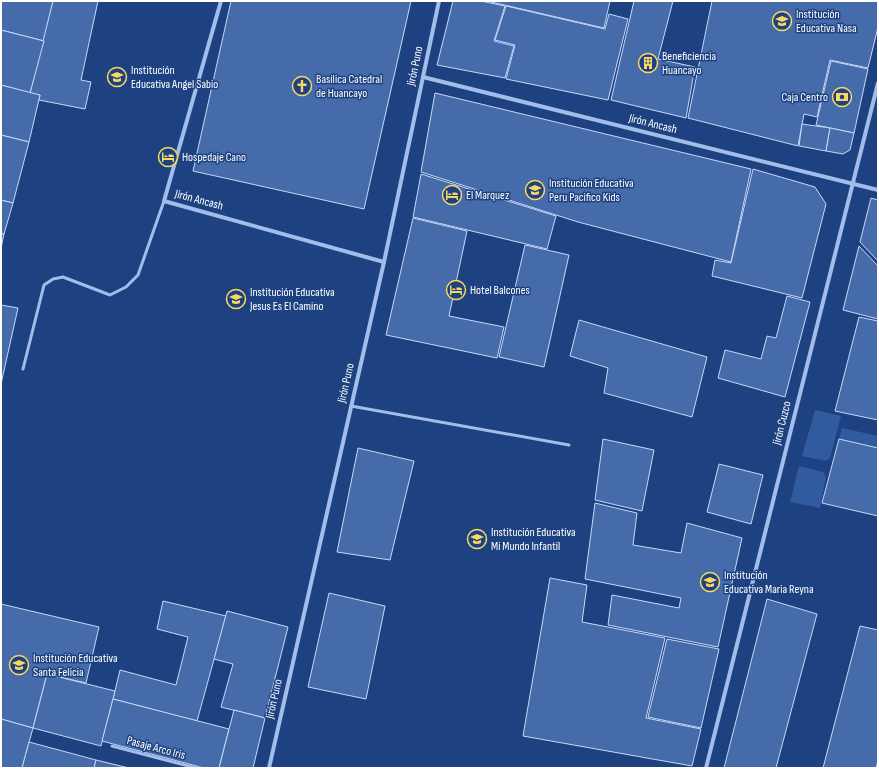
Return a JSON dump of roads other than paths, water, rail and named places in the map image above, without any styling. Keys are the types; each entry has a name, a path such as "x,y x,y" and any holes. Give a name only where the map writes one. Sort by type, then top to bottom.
{"street":[{"name":"Jirón Ancash","path":"221,1 164,201 384,262"},
{"name":"Jirón Puno","path":"269,768 384,262 439,1"},
{"name":"Jirón Ancash","path":"423,77 878,190"},
{"name":"Jirón Cuzco","path":"706,768 878,83"}],"lane":[{"path":"23,370 44,285 53,279 63,277 110,295 126,287 138,275 164,201"},
{"path":"351,406 569,446"},
{"name":"Pasaje Arco Iris","path":"112,746 196,768"}],"place":[{"name":"Institución Educativa Nasa","path":"782,21"},
{"name":"Beneficiencia Huancayo","path":"648,63"},
{"name":"Institución Educativa Angel Sabio","path":"117,77"},
{"name":"Basílica Catedral de Huancayo","path":"302,86"},
{"name":"Caja Centro","path":"842,97"},
{"name":"Hospedaje Cano","path":"168,157"},
{"name":"Institución Educativa Peru Pacifico Kids","path":"535,190"},
{"name":"El Marquez","path":"452,195"},
{"name":"Hotel Balcones","path":"456,290"},
{"name":"Institución Educativa Jesus Es El Camino","path":"236,299"},
{"name":"Institución Educativa Mi Mundo Infantil","path":"477,539"},
{"name":"Institución Educativa Maria Reyna","path":"710,582"},
{"name":"Institución Educativa Santa Felicia","path":"19,665"}]}
